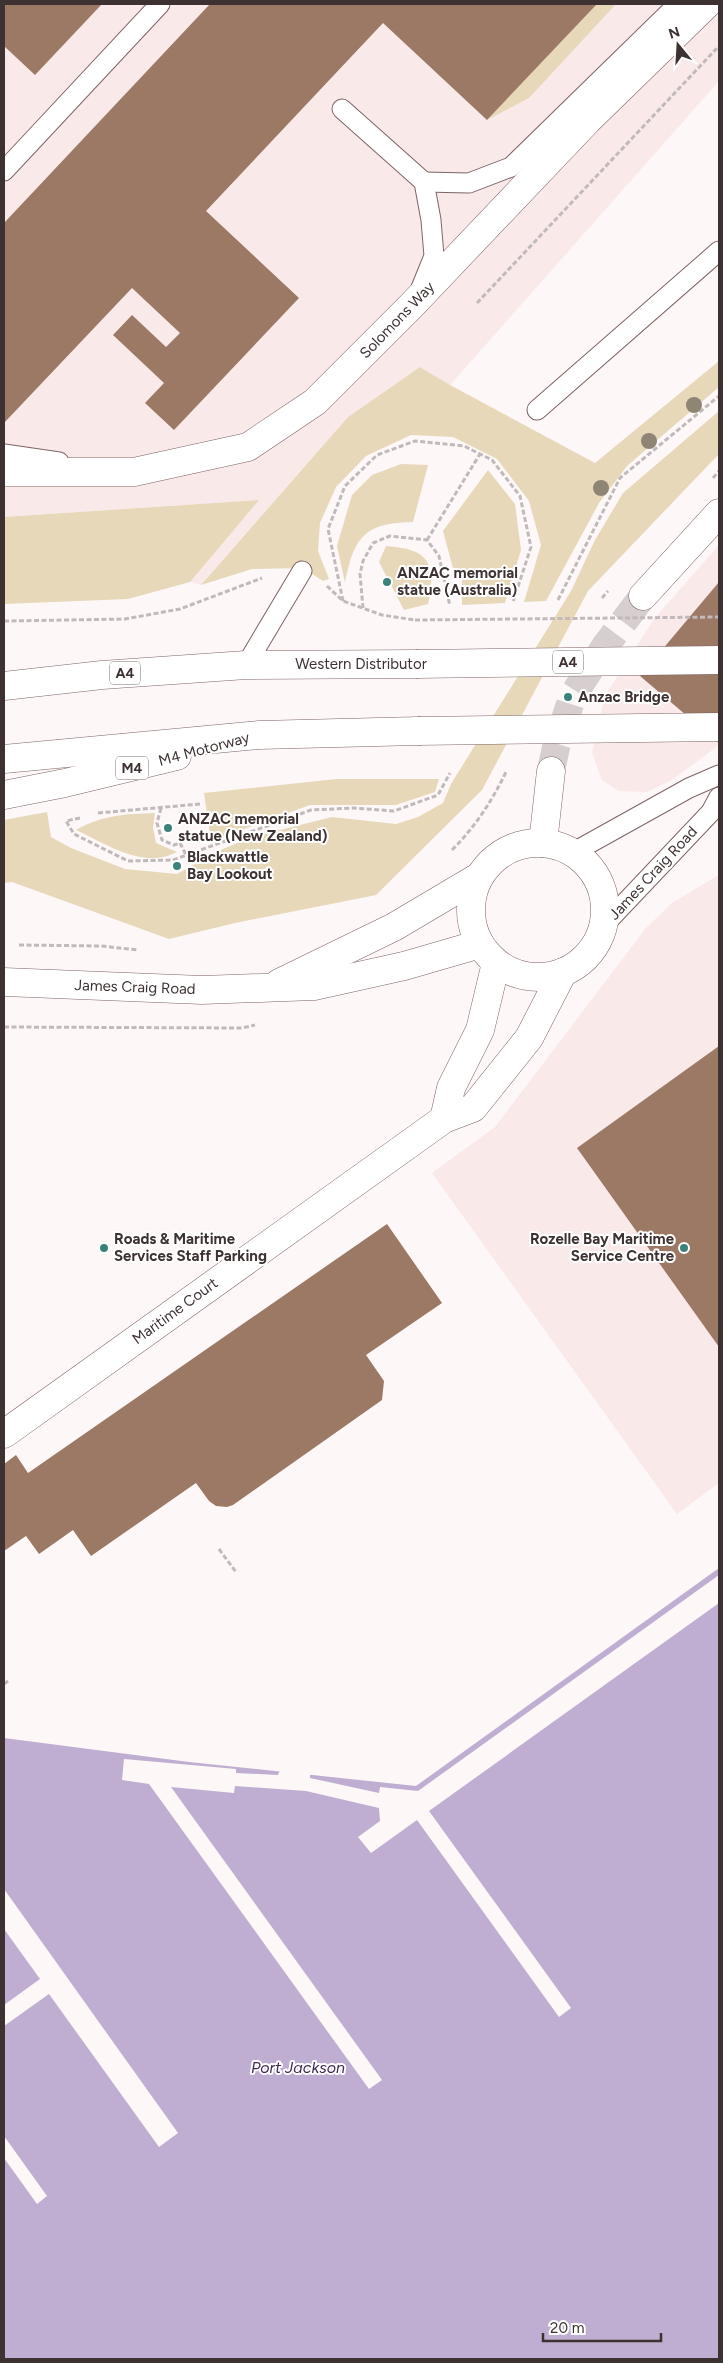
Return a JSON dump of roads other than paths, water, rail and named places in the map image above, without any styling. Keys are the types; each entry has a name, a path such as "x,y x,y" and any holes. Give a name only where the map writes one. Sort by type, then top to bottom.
{"main road":[{"name":"Solomons Way","path":"4,472 134,472 248,447 316,402 412,305 588,120 707,4"},
{"path":"643,596 719,513"},
{"name":"Western Distributor","path":"4,686 102,675 246,665 719,660"},
{"path":"4,759 259,735 719,727"},
{"name":"M4 Motorway","path":"4,795 129,768 259,735"},
{"path":"544,842 551,771"},
{"path":"544,842 561,846 574,852 589,866 600,883 606,904 604,925 596,944 582,961 563,972 546,977 528,976 511,972 488,954 472,928 470,910 473,892 480,876 494,858 509,849 525,844 544,842"},
{"name":"James Craig Road","path":"266,989 394,927 480,876"},
{"path":"444,1119 451,1088 480,1030 488,954"},
{"name":"James Craig Road","path":"4,982 202,990 266,989 314,986 404,966 488,954"},
{"name":"Maritime Court","path":"4,1434 444,1119 473,1108 529,1038 563,972"}],"lane":[{"path":"4,171 160,4"},
{"path":"424,182 469,183 511,167 678,4"},
{"path":"342,109 424,182 431,220 434,256 429,271 412,305"},
{"path":"537,410 719,251"},
{"path":"4,454 134,472"},
{"path":"246,665 302,571"},
{"path":"574,852 689,788 719,775"},
{"name":"James Craig Road","path":"604,925 710,812 719,796"}],"water":[{"name":"Port Jackson","path":"719,1568 719,2359 4,2359 4,1738 189,1762 416,1786"}],"tunnel":[{"path":"551,771 556,747 573,695 606,645 643,596"}],"place":[{"name":"ANZAC memorial statue (Australia)","path":"387,582"},
{"name":"Anzac Bridge","path":"568,697"},
{"name":"ANZAC memorial statue (New Zealand)","path":"168,828"},
{"name":"Blackwattle Bay Lookout","path":"177,866"},
{"name":"Roads & Maritime Services Staff Parking","path":"104,1248"},
{"name":"Rozelle Bay Maritime Service Centre","path":"684,1248"}]}
